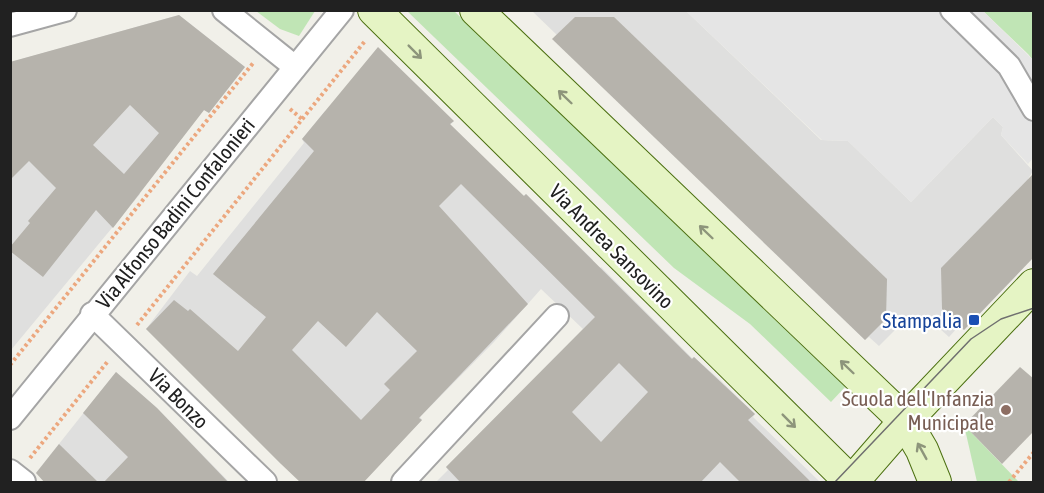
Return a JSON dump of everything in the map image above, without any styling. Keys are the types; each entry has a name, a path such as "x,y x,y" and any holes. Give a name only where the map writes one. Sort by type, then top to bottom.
{"main road":[{"path":"476,10 905,421 922,450 935,483"},
{"name":"Via Andrea Sansovino","path":"378,15 851,483"},
{"path":"851,483 905,421 1034,285"}],"street":[{"path":"10,25 65,10"},
{"path":"224,10 295,67"},
{"name":"Via Alfonso Badini Confalonieri","path":"10,418 92,314 342,10"},
{"path":"952,10 1009,66 1034,109"},
{"name":"Via Bonzo","path":"92,314 265,483"},
{"path":"403,483 557,316"}],"path":[{"path":"17,477 378,15"},
{"path":"10,365 267,45"},
{"path":"1009,483 1034,452"}],"shaded area":[{"path":"532,11 686,11 821,140 848,141 911,202 993,117 1003,127 1001,135 1033,171 1028,179 1033,185 1033,257 964,330 959,326 949,337 929,319 902,323 879,346 869,337 865,340 553,39 557,35"},
{"path":"686,11 983,11 1033,60 1033,158 1028,164 1001,135 1003,127 993,117 911,202 848,141 822,140"},
{"path":"179,15 245,67 209,113 204,110 139,192 140,194 11,350 11,62"},
{"path":"325,111 454,121 450,125 523,196 526,194 593,260 591,262 599,269 601,267 692,358 694,357 720,380 755,414 753,417 819,481 436,482 448,470 446,467 583,329 541,289 494,342 420,417 422,420 363,482 285,462 281,464 146,329 190,271 197,276 304,143 302,139"},
{"path":"116,372 157,408 229,482 45,482 36,473"}],"green space":[{"path":"256,11 315,11 299,36 280,29"},
{"path":"407,11 454,11 845,387 831,402 750,324 674,268"},
{"path":"983,11 1033,11 1033,60 1028,54"},
{"path":"964,425 1019,482 977,482"}],"building":[{"path":"179,15 245,67 209,113 204,110 113,228 96,210 43,277 10,251 10,247 30,223 28,221 56,188 29,161 10,180 10,62","holes":["130,105 159,133 124,174 93,145"]},
{"path":"575,17 614,17 887,279 886,319 865,340 552,39"},
{"path":"378,47 454,121 450,124 524,196 526,194 692,359 694,357 755,414 748,420 812,483 741,483 720,462 700,483 461,483 446,467 595,317 461,184 439,206 528,304 419,418 422,420 363,483 301,483 146,329 174,300 188,311 190,309 238,351 266,317 213,274 314,151 302,139","holes":["377,312 417,351 384,384 390,390 361,420 292,350 318,321 346,347","619,363 648,392 601,442 572,412"]},
{"path":"1034,173 1034,257 964,330 942,309 941,268"},
{"name":"Scuola dell'Infanzia Municipale","path":"1020,367 1034,379 1034,431 1002,464 964,425"},
{"path":"116,372 157,408 229,483 103,483 128,457 83,413"},
{"path":"59,444 99,483 45,483 36,473"}],"tram line":[{"path":"835,482 971,339 1001,319 1034,308"}],"place":[{"name":"Stampalia","path":"974,320"},
{"name":"Scuola dell'Infanzia Municipale","path":"1006,410"}]}
